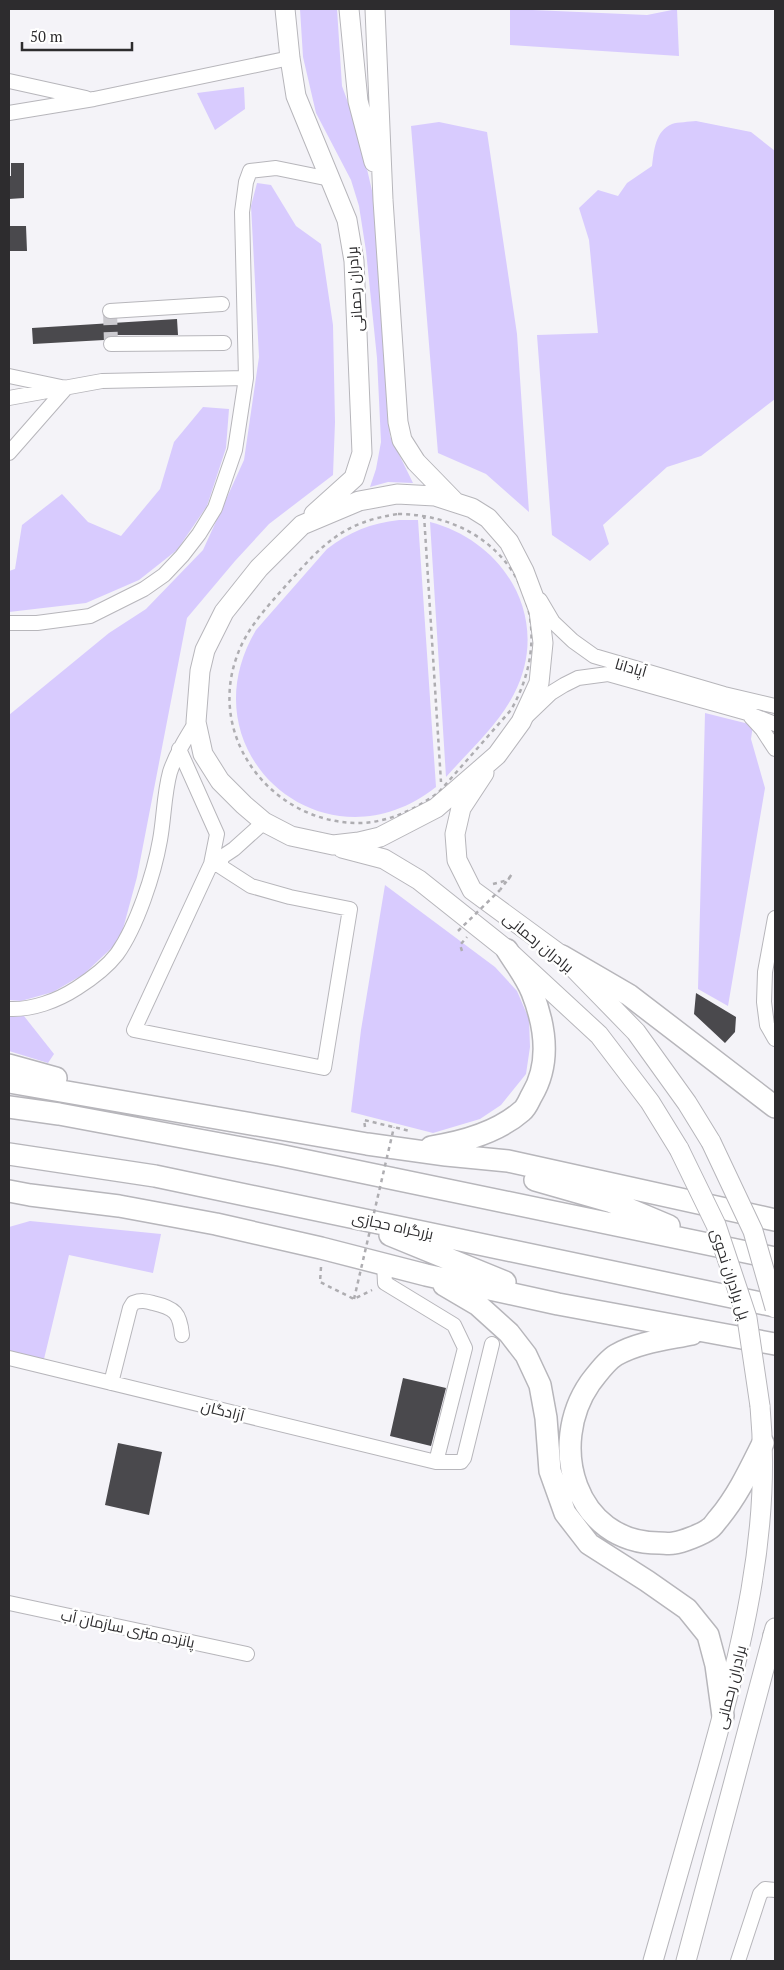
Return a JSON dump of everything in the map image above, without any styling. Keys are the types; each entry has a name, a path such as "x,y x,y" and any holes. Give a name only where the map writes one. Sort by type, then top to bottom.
{"highway":[{"path":"367,1144 432,1147 465,1140 495,1130 524,1110 539,1084 544,1062 542,1020 532,990 507,950"},
{"path":"562,956 629,996 775,1107"},
{"path":"9,1061 36,1073"},
{"path":"9,1065 196,1116"},
{"path":"9,1082 196,1116 367,1144 508,1161 775,1220"},
{"path":"9,1107 58,1114 279,1155 775,1258"},
{"name":"بزرگراه حجازی","path":"9,1154 155,1176 775,1307"},
{"path":"446,1155 612,1202 716,1245"},
{"path":"9,1191 19,1196 119,1206 216,1224 385,1273 426,1275 558,1304 775,1344"},
{"path":"332,1212 558,1304"},
{"path":"426,1275 478,1305 509,1333 526,1354 540,1385 546,1418 550,1472 564,1513 589,1544 686,1608 708,1634 716,1665 723,1716"},
{"path":"705,1331 648,1343 615,1356 596,1374 582,1395 574,1415 571,1444 572,1473 583,1502 606,1528 641,1543 674,1544 710,1529 733,1501 763,1443"}],"main road":[{"name":"برادران رحمانی","path":"286,9 290,58 296,96 347,220 354,261 362,452 354,478 302,525 259,568 221,619 205,650 200,671 196,722 203,754 220,781 264,822 291,836 384,859 419,880 507,950 599,1035 650,1102 679,1149"},
{"path":"349,9 358,101 383,200"},
{"path":"374,9 383,200 398,422 402,440 416,462 454,501"},
{"path":"302,525 359,501 378,496 397,494 426,495 454,501 488,518 499,528 509,542 524,572 539,611 542,643 539,683 521,722 497,755 436,808 380,837 333,846"},
{"name":"برادران رحمانی","path":"497,755 460,808 454,834 457,860 472,890 562,956 636,1032 687,1103 710,1142 753,1231 775,1307"},
{"name":"پل برادران نحوی","path":"679,1149 716,1225 747,1318 760,1406"},
{"name":"برادران رحمانی","path":"653,1961 723,1716 739,1654 755,1576 762,1507 763,1443 760,1406"},
{"name":"برادران رحمانی","path":"686,1961 775,1632"}],"street":[{"path":"9,113 94,99 290,58"},
{"path":"9,81 94,99"},
{"path":"9,623 37,623 90,616 144,589 164,575 199,534 215,508 234,450 246,378 242,212 246,182 250,171 276,168 330,179"},
{"path":"110,311 222,304"},
{"path":"111,344 224,343"},
{"path":"9,376 66,388"},
{"path":"9,398 102,381 246,378"},
{"path":"9,453 66,388"},
{"name":"آپادانا","path":"524,572 553,622 573,641 594,656 724,694 775,706"},
{"name":"آپادانا","path":"521,722 551,693 564,685 578,678 608,674 747,713 775,724"},
{"path":"747,713 762,729 775,749"},
{"path":"9,1009 22,1009 62,998 91,979 116,955 130,932 146,892 160,842 170,774 179,749 196,722"},
{"path":"179,749 217,834 219,843 223,848 234,850"},
{"path":"217,834 211,864 134,1030 324,1068 350,909 290,897 251,886 220,866 222,857 234,850 264,822"},
{"path":"775,918 765,972 764,1002 767,1026 775,1039"},
{"path":"385,1273 454,1325 465,1348 436,1462"},
{"path":"111,1383 130,1308 133,1303 141,1300 168,1306 178,1314 182,1335"},
{"name":"آزادگان","path":"9,1358 436,1462 456,1463 461,1462 464,1458 492,1344"},
{"name":"پانزده متری سازمان آب","path":"9,1602 247,1654"},
{"path":"738,1961 760,1894 770,1890"}],"path":[{"path":"426,495 424,516 441,789 436,808"},
{"path":"398,514 424,516 447,521 477,535 501,557 520,584 526,599 532,632 530,664 520,695 511,710 441,789 426,802 411,810 380,820 347,822 315,816 286,801 261,780 247,760 236,738 230,705 232,672 236,657 247,634 261,614 323,545 344,531 366,521 398,514"},
{"path":"462,951 460,945 467,937 458,931 500,890 512,874 508,880"},
{"path":"354,1299 394,1127 364,1120"},
{"path":"354,1299 385,1273"},
{"path":"320,1282 354,1299"}],"shaded area":[{"path":"300,9 337,9 342,86 358,130 376,208 390,436 413,483 388,482 370,487 376,469 381,442 377,358 366,251 359,206 351,180 316,113 303,57"},
{"path":"510,9 647,15 677,9 679,56 510,45"},
{"path":"244,87 245,109 215,130 197,93"},
{"path":"696,121 751,132 775,151 775,399 701,456 667,467 603,525 609,544 590,561 552,535 537,335 598,333 589,240 579,208 598,190 618,196 627,183 652,166 656,142 666,127 674,123"},
{"path":"439,122 487,132 517,334 529,512 486,474 438,453 411,126"},
{"path":"257,183 271,185 296,226 321,244 333,325 335,422 333,475 269,524 187,618 137,877 120,940 84,974 53,992 21,1001 9,1000 9,715 109,633 146,609 203,550 244,460 259,357 251,206"},
{"path":"203,407 229,409 226,448 207,506 177,550 139,580 86,603 9,612 9,571 15,569 22,525 62,494 88,522 121,536 160,489 174,442"},
{"path":"418,520 436,787 393,811 351,817 311,808 277,788 252,757 238,719 238,676 256,630 327,549 361,529 379,523"},
{"path":"430,522 457,532 481,547 500,566 515,588 524,612 528,639 524,666 514,694 492,727 446,777"},
{"path":"705,713 753,725 751,739 765,788 728,1006 698,989"},
{"path":"385,885 495,967 517,991 529,1019 530,1047 526,1074 501,1105 480,1119 433,1133 351,1112 361,1030"},
{"path":"24,1016 54,1054 48,1063 9,1051 9,1017"},
{"path":"30,1221 161,1234 153,1273 69,1255 44,1359 9,1352 9,1227"}],"building":[{"path":"11,163 24,163 24,198 9,199"},
{"path":"9,226 26,226 27,251 9,251"},
{"path":"177,319 178,335 111,335 104,340 33,344 32,328"},
{"path":"696,993 736,1017 735,1032 725,1043 694,1014"},
{"path":"403,1378 446,1388 431,1446 390,1436"},
{"path":"118,1443 162,1452 149,1515 105,1505"}],"tunnel":[{"path":"110,311 111,344"}]}
